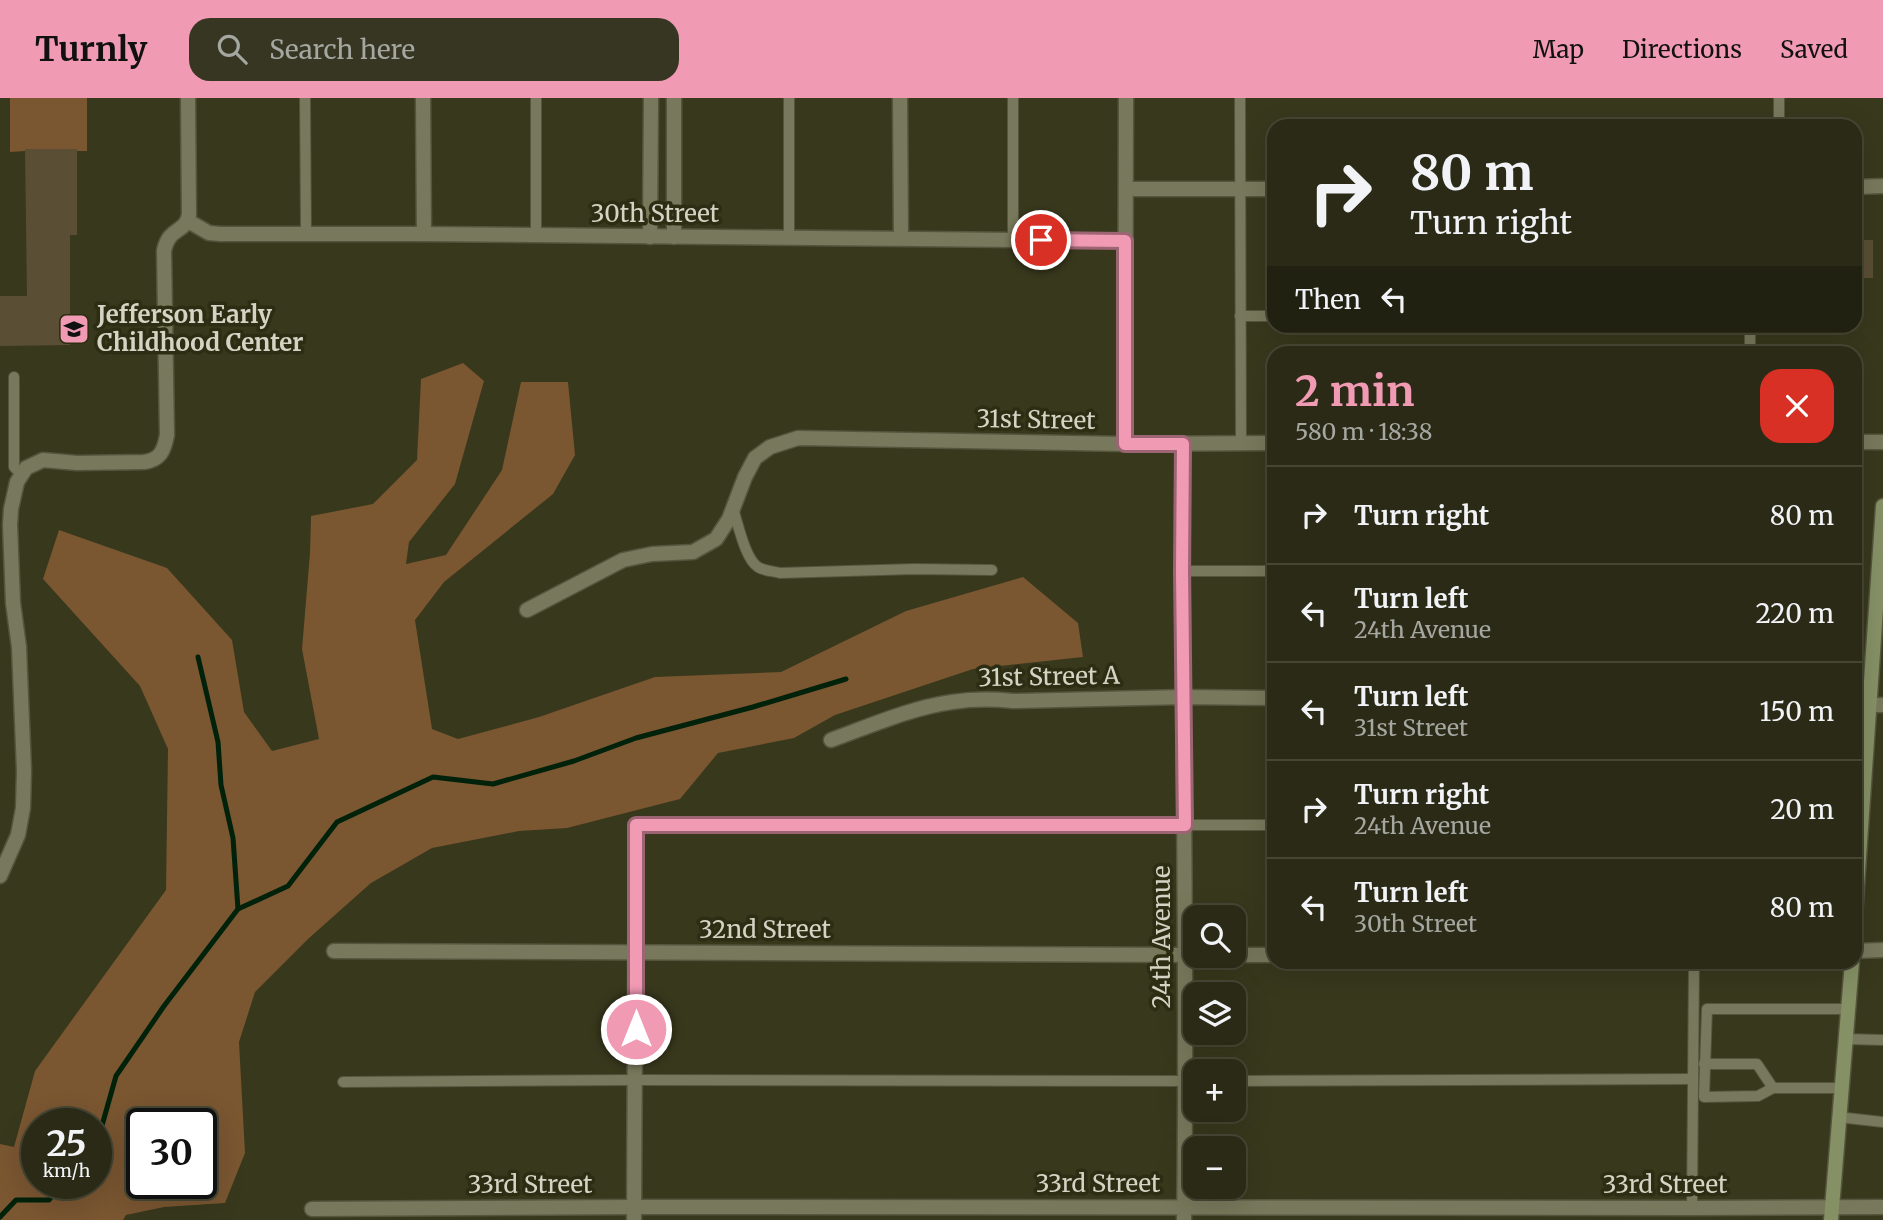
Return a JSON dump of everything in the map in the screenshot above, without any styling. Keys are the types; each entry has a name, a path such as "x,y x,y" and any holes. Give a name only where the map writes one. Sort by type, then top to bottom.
{"main road":[{"path":"1862,758 1869,705 1883,506"},
{"path":"1832,1214 1851,969"}],"street":[{"path":"0,876 18,835 23,808 19,647 6,603 11,509 16,482 32,464 44,460 77,463 144,462 152,461 163,451 167,435 164,251 169,236 188,221 188,98"},
{"path":"423,98 424,234"},
{"path":"650,237 651,98"},
{"path":"674,98 674,237"},
{"path":"900,98 901,238"},
{"path":"1125,444 1126,98"},
{"path":"1862,187 1883,186"},
{"path":"1126,189 1267,189"},
{"name":"30th Street","path":"188,221 209,233 221,234 1125,241"},
{"name":"31st Street","path":"733,509 755,458 770,447 798,438 1125,444 1267,443"},
{"path":"1862,442 1883,442"},
{"name":"24th Avenue","path":"1183,444 1182,571 1188,905"},
{"path":"527,610 623,559 693,552 716,539 733,509"},
{"name":"31st Street A","path":"831,740 887,719 952,702 992,699 1267,698"},
{"path":"634,1213 636,825"},
{"path":"1862,951 1883,950"},
{"name":"32nd Street","path":"334,951 1183,955"},
{"path":"1246,955 1267,955"},
{"name":"24th Avenue","path":"1190,968 1190,1059"},
{"name":"24th Avenue","path":"1184,1213 1188,1122"},
{"name":"33rd Street","path":"312,1209 634,1213 1671,1214 1692,1208 1832,1214 1883,1207"}],"lane":[{"path":"305,98 306,234"},
{"path":"536,98 536,236"},
{"path":"789,98 789,238"},
{"path":"1013,98 1013,239"},
{"path":"1240,98 1241,443"},
{"path":"1779,98 1779,119"},
{"path":"1240,316 1267,316"},
{"path":"14,377 14,467 21,474"},
{"path":"733,509 746,551 759,569 780,573 914,569 992,570"},
{"path":"1182,571 1267,571"},
{"path":"636,825 1267,825"},
{"path":"1692,1208 1693,969"},
{"path":"1841,1088 1773,1088 1758,1096 1704,1097 1707,1009 1848,1009"},
{"path":"1845,1040 1883,1040"},
{"path":"1704,1064 1757,1064 1773,1088"},
{"path":"1246,1081 1693,1079"},
{"path":"344,1082 1183,1081"},
{"path":"1838,1117 1883,1122"}],"shaded area":[{"path":"10,98 87,98 87,151 25,149 10,152"},
{"path":"463,363 484,381 455,484 409,542 406,564 446,555 502,470 521,382 568,382 575,455 553,494 444,582 415,620 432,729 458,739 539,717 655,677 781,672 906,611 1023,577 1078,623 1083,657 973,669 835,715 794,738 718,753 680,799 567,828 519,831 432,848 371,883 308,939 255,992 239,1042 245,1153 225,1203 164,1207 126,1215 123,1220 0,1220 0,1144 14,1147 21,1122 21,1199 112,1199 112,1108 25,1108 35,1071 166,890 168,749 140,686 43,579 59,530 167,568 232,640 244,712 272,751 319,739 302,649 311,516 373,504 417,460 421,379"}],"building":[{"path":"25,149 77,149 77,235 70,235 70,345 0,346 0,296 27,296"},
{"path":"1862,240 1873,240 1873,278 1862,278"}],"waterway":[{"path":"198,657 218,742 221,785 233,838 238,909"},
{"path":"107,1108 116,1076 164,1006 238,909 288,886 337,822 433,777 493,784 574,761 636,738 846,679"},
{"path":"0,1217 16,1200 50,1199"}],"place":[{"name":"Jefferson Early Childhood Center","path":"74,329"}],"route":[{"path":"636,1029 636,825 1185,825 1183,444 1125,444 1125,241 1041,240"}]}
